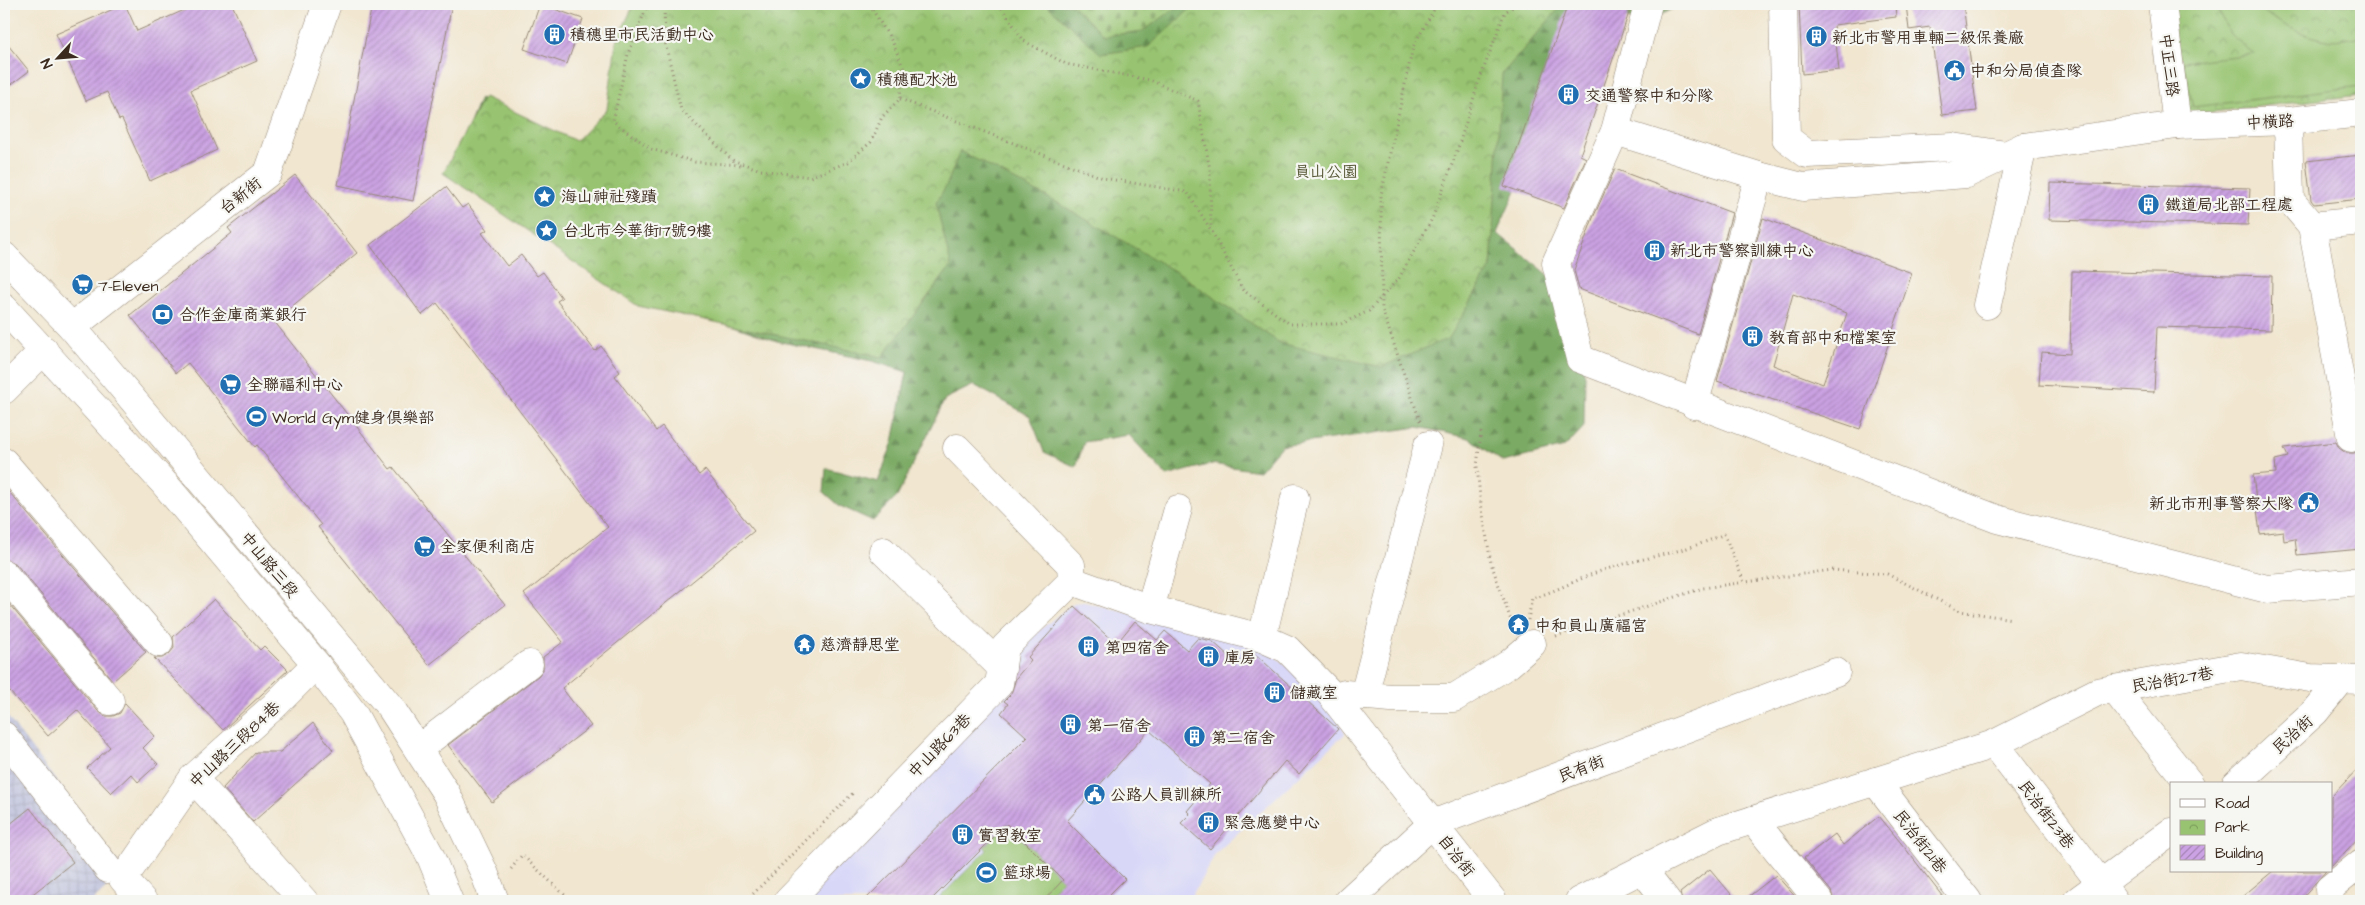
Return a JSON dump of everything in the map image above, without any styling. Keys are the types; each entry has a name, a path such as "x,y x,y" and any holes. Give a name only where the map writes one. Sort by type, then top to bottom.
{"street":[{"name":"台新街","path":"72,327 268,173 327,4"},
{"path":"1648,4 1615,131 1556,263 1580,359 1694,405 1997,519 2267,589 2360,582"},
{"path":"1783,4 1786,138 1807,154 1953,147 2014,151"},
{"name":"中正三路","path":"2162,4 2178,125"},
{"name":"中橫路","path":"2014,151 2178,125 2288,121 2361,113"},
{"path":"2288,121 2290,200 2312,226 2351,438"},
{"path":"1615,131 1759,176 1803,187 1876,183 1966,174 2014,151"},
{"path":"1988,305 2014,151"},
{"path":"1694,405 1759,176"},
{"path":"2312,226 2361,221"},
{"name":"中山路三段","path":"4,256 72,327 390,708 446,793 494,897"},
{"name":"中山路三段","path":"4,308 162,482 316,664 353,712 430,855 449,901"},
{"path":"4,390 44,350"},
{"path":"1364,696 1428,445"},
{"path":"957,448 1071,565 1072,581"},
{"path":"4,462 159,643"},
{"path":"1262,638 1295,498"},
{"path":"1150,609 1178,509"},
{"path":"883,550 1002,668"},
{"path":"4,574 110,700"},
{"name":"自治街","path":"1072,581 1150,609 1262,638 1288,649 1329,692 1493,901"},
{"name":"中山路63巷","path":"788,901 999,684 1005,647 1072,581"},
{"path":"1329,692 1364,696 1454,698 1509,664 1528,648"},
{"name":"中山路三段84巷","path":"115,874 193,778 274,706 316,664"},
{"path":"418,749 529,664"},
{"name":"民治街27巷","path":"1579,901 1718,831 1994,744 2097,692 2241,666 2310,678 2352,679"},
{"name":"民有街","path":"1348,901 1426,816 1836,672"},
{"name":"民治街","path":"2238,782 2352,679"},
{"path":"2114,689 2188,782"},
{"path":"4,736 115,874 144,901"},
{"name":"民治街23巷","path":"1994,744 2108,893"},
{"path":"193,778 304,901"},
{"name":"民治街21巷","path":"1875,781 1968,901"},
{"path":"1753,820 1819,901"},
{"path":"2077,901 2108,893 2170,833"},
{"path":"2330,895 2361,863"},
{"path":"1642,869 1667,901"}],"path":[{"path":"648,4 628,54 613,121 651,149 695,162 747,166"},
{"path":"664,4 665,42 681,110 732,160 761,170 810,177 848,162 870,142 882,117 900,99 903,67 893,43 869,4"},
{"path":"999,4 1024,41 1066,64 1150,80 1198,101 1210,170 1211,230"},
{"path":"1428,445 1382,309 1381,195 1413,47 1437,4"},
{"path":"900,99 1103,178 1187,192 1211,230 1243,290 1290,324 1341,324 1369,311 1399,278 1432,219 1458,148 1478,84 1505,12 1517,4"},
{"path":"1481,432 1477,466 1491,563 1501,596 1528,648"},
{"path":"1528,648 1532,598 1606,569 1665,556 1702,544 1724,534 1744,582"},
{"path":"1528,648 1703,588 1832,570 1887,574 1960,611 2012,619"},
{"path":"494,897 522,855 571,901"}],"shaded area":[{"name":"公路人員訓練所","path":"1084,602 1261,646 1290,668 1337,712 1345,734 1216,853 1189,901 802,901 1015,650 1074,603"},
{"path":"4,712 124,871 93,901 4,901"}],"green space":[{"name":"員山公園","path":"634,4 1046,4 1101,54 1148,47 1196,4 1563,4 1502,74 1491,267 1449,338 1381,367 1280,343 1178,273 1058,203 960,151 947,184 936,203 951,266 882,357 638,306 443,173 484,97 576,141 607,109 616,43"},
{"name":"員山公園","path":"637,4 1584,4 1558,39 1517,188 1497,233 1555,280 1585,375 1584,427 1565,447 1503,462 1469,438 1418,427 1281,446 1259,471 1211,464 1167,476 1129,435 1084,442 1076,467 1044,452 1030,416 974,385 945,399 897,497 873,521 840,506 824,492 826,468 878,482 893,442 907,372 872,361 777,341 708,317 451,170 480,98 575,145 613,106"},
{"path":"1071,4 1182,4 1143,31 1104,36"},
{"path":"1602,4 1679,4 1640,25"},
{"path":"2170,4 2361,4 2361,95 2186,115"},
{"path":"2215,4 2257,4 2270,16 2290,28 2322,39 2338,40 2361,36 2361,86 2193,107 2183,62 2254,54 2230,34"},
{"path":"1007,824 1063,880 1043,901 1038,901 1032,895 1025,901 936,901 987,850 984,847"}],"building":[{"path":"125,4 137,31 198,4 232,4 257,61 191,90 217,150 150,181 122,119 119,120 107,92 86,101 56,34"},
{"path":"372,4 452,4 413,201 338,185"},
{"name":"積穗里市民活動中心","path":"540,4 583,19 567,64 524,49"},
{"name":"交通警察中和分隊","path":"1568,4 1632,4 1580,155 1586,158 1564,208 1504,186"},
{"name":"新北市警用車輛二級保養廠","path":"1799,4 1895,4 1896,17 1834,25 1839,70 1802,74"},
{"name":"中和分局偵查隊","path":"1906,4 1963,4 1977,111 1942,115 1930,27 1909,30"},
{"path":"4,40 29,71 4,90"},
{"path":"2361,155 2361,199 2314,204 2311,200 2306,161"},
{"name":"新北市警察訓練中心","path":"1615,169 1732,213 1698,334 1579,289 1574,270 1593,218"},
{"path":"295,175 357,253 274,321 390,469 393,467 505,605 429,665 318,527 321,525 257,445 255,447 188,363 176,373 130,315 232,233 228,228"},
{"name":"鐵道局北部工程處","path":"2050,183 2250,188 2248,225 2049,220"},
{"path":"446,187 462,208 468,204 487,230 482,233 507,266 521,255 537,276 543,272 562,298 557,301 595,351 601,346 620,372 615,376 656,431 662,426 699,475 705,470 754,531 562,688 591,726 492,802 448,745 538,676 543,670 543,657 563,642 524,594 608,527 437,303 422,315 370,245"},
{"name":"教育部中和檔案室","path":"1763,218 1912,273 1860,429 1717,381","holes":["1793,294 1847,313 1823,384 1773,365"]},
{"path":"2072,271 2272,276 2271,330 2157,327 2154,392 2039,385 2041,352 2070,354"},
{"name":"新北市刑事警察大隊","path":"2336,442 2339,448 2346,453 2354,453 2361,450 2361,549 2297,555 2295,539 2284,541 2283,531 2260,534 2253,475 2276,473 2275,460 2288,457 2284,448"},
{"path":"4,486 146,652 113,681 16,564 4,559"},
{"path":"4,598 98,711 105,716 113,716 120,713 125,703 155,736 143,748 158,764 138,782 131,774 111,793 87,768 110,747 77,710 48,736 4,685"},
{"path":"214,599 260,650 264,646 288,670 223,730 154,658 162,658 169,654 174,648 173,637"},
{"path":"1074,606 1116,644 1135,621 1157,640 1165,631 1187,650 1198,638 1212,641 1238,664 1250,651 1253,652 1338,729 1299,774 1285,761 1210,849 1181,823 1190,814 1187,811 1210,784 1149,730 1067,821 1125,879 1103,901 1043,901 1063,880 1007,824 930,901 864,901 1027,737 1001,713 1008,704 1004,701 1011,694 1016,678 1031,660 1028,657"},
{"path":"313,723 333,750 253,822 223,788 256,752 280,752"},
{"path":"2361,765 2361,835 2332,866 2332,796"},
{"path":"30,808 73,862 24,901 4,901 4,829"},
{"path":"1879,816 1946,901 1834,901 1831,891 1804,858 1835,834 1843,845"},
{"path":"1710,869 1737,901 1682,901 1680,893"},
{"path":"2272,872 2325,872 2299,901 2237,901"},
{"path":"1776,875 1799,901 1743,901"}],"place":[{"name":"積穗里市民活動中心","path":"554,34"},
{"name":"新北市警用車輛二級保養廠","path":"1816,37"},
{"name":"中和分局偵查隊","path":"1954,70"},
{"name":"積穗配水池","path":"861,79"},
{"name":"交通警察中和分隊","path":"1569,95"},
{"name":"海山神社殘蹟","path":"545,196"},
{"name":"鐵道局北部工程處","path":"2149,204"},
{"name":"台北市今華街17號9樓","path":"547,230"},
{"name":"新北市警察訓練中心","path":"1654,250"},
{"name":"7-Eleven","path":"82,285"},
{"name":"合作金庫商業銀行","path":"163,314"},
{"name":"教育部中和檔案室","path":"1753,337"},
{"name":"全聯福利中心","path":"231,384"},
{"name":"World Gym健身俱樂部","path":"256,417"},
{"name":"新北市刑事警察大隊","path":"2309,503"},
{"name":"全家便利商店","path":"424,546"},
{"name":"中和員山廣福宮","path":"1519,625"},
{"name":"慈濟靜思堂","path":"804,644"},
{"name":"第四宿舍","path":"1089,647"},
{"name":"庫房","path":"1208,657"},
{"name":"儲藏室","path":"1274,692"},
{"name":"第一宿舍","path":"1071,725"},
{"name":"第二宿舍","path":"1195,737"},
{"name":"公路人員訓練所","path":"1094,794"},
{"name":"緊急應變中心","path":"1208,822"},
{"name":"實習教室","path":"962,835"},
{"name":"籃球場","path":"987,872"}]}
